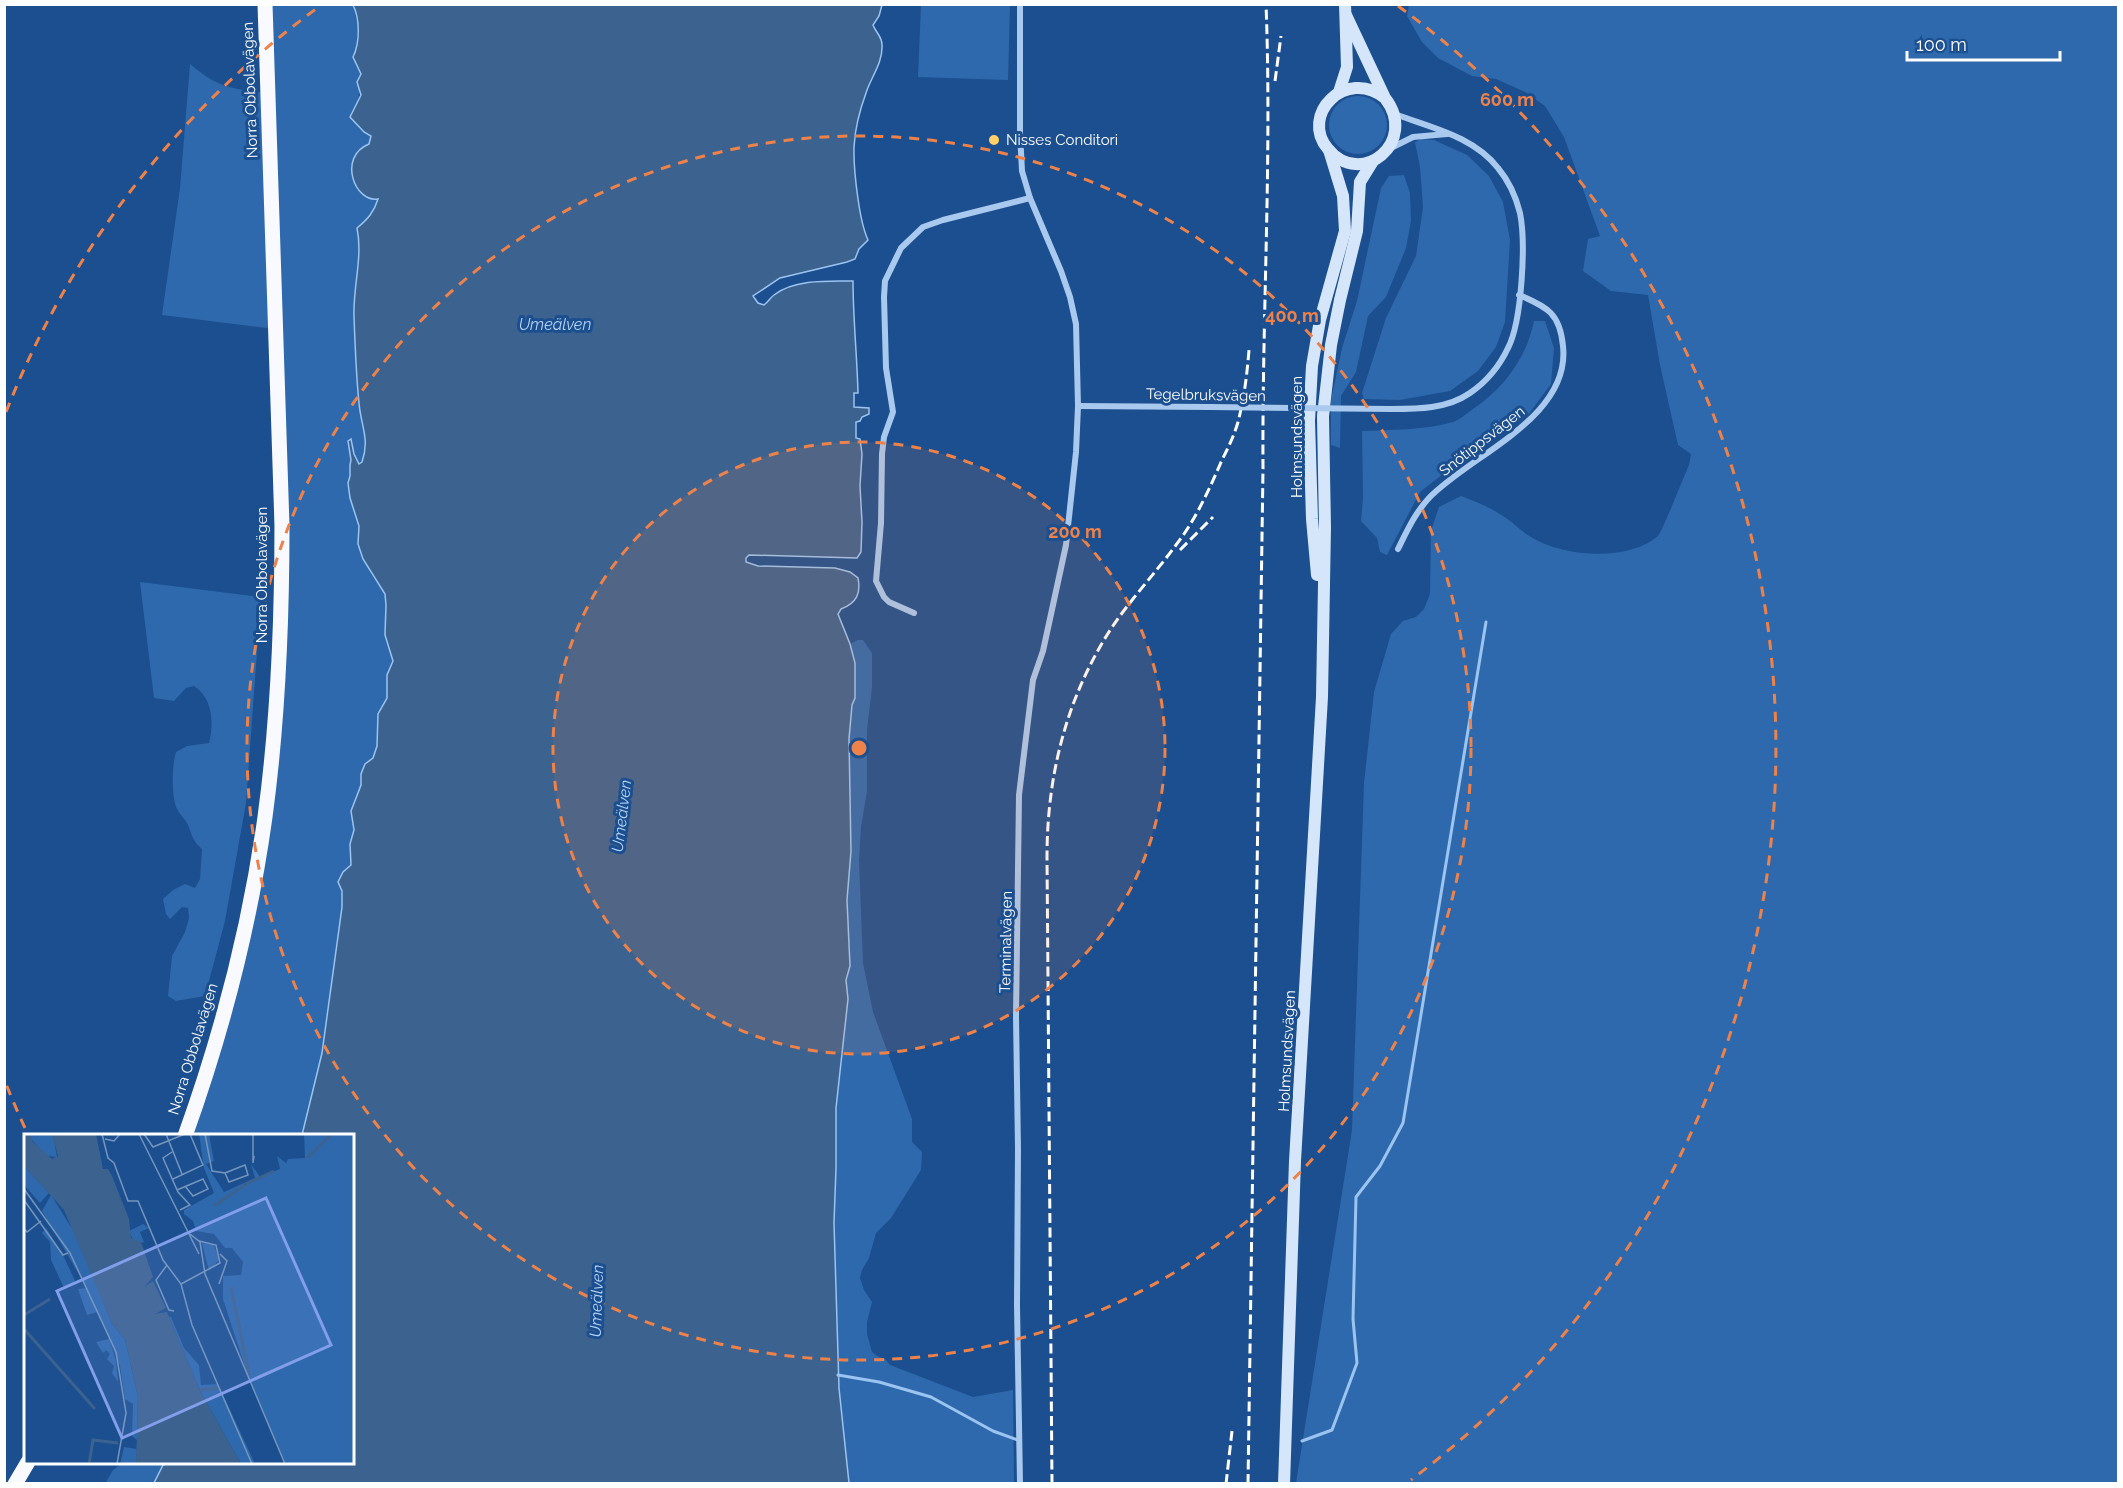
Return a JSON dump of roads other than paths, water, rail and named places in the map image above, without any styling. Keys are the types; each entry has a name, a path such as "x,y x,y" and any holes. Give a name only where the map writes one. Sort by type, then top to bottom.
{"highway":[{"name":"Norra Obbolavägen","path":"186,1134 204,1082 246,916 265,818 277,700 282,597 281,505 265,4"},
{"path":"15,1484 27,1464"}],"main road":[{"name":"Holmsundsvägen","path":"1324,621 1312,519 1309,422 1312,366 1320,320 1345,231 1343,196 1329,150 1321,136 1320,117 1329,100 1339,92 1347,67 1345,10"},
{"name":"Holmsundsvägen","path":"1345,10 1385,98 1395,114"},
{"path":"1339,92 1348,88 1366,88 1385,98"},
{"path":"1388,150 1395,135 1395,114"},
{"path":"1329,150 1338,158 1350,163 1362,164 1373,161"},
{"name":"Holmsundsvägen","path":"1284,1484 1295,1161 1322,698 1323,416 1331,345 1357,231 1360,183 1373,161 1388,150"}],"street":[{"path":"1020,4 1022,171 1030,198 1062,271 1070,297 1076,324 1078,406"},
{"name":"Tegelbruksvägen","path":"1078,406 1418,409 1448,404 1470,393 1486,380 1509,347 1518,313 1522,229 1515,197 1508,181 1486,155 1472,145 1395,114"},
{"path":"1388,150 1413,137 1448,134"},
{"path":"914,613 889,602 876,581 881,523 882,454 884,437 893,412 886,368 885,281 901,248 923,227 1030,198"},
{"name":"Snötippsvägen","path":"1398,549 1415,517 1430,498 1521,427 1548,399 1556,384 1564,356 1562,334 1557,320 1549,310 1519,295"},
{"name":"Terminalvägen","path":"1020,1484 1017,1305 1019,795 1033,680 1043,651 1066,545 1076,452 1078,406"}],"water":[{"name":"Umeälven","path":"353,5 882,5 873,25 882,42 881,58 861,108 854,146 859,204 868,240 859,249 855,259 780,278 753,296 758,303 764,305 774,295 791,286 812,282 853,281 858,393 854,393 854,407 869,408 869,414 856,422 856,438 860,439 862,454 861,552 857,558 749,555 746,558 746,562 758,566 835,568 850,572 858,578 859,583 857,597 838,614 855,663 855,698 852,705 849,739 851,851 847,900 850,966 846,980 848,999 836,1108 834,1223 839,1388 849,1483 154,1483 166,1464 354,1464 354,1134 302,1134 322,1053 342,907 342,891 338,882 343,872 351,865 350,844 354,830 351,811 361,785 361,774 365,764 373,758 377,746 378,714 387,698 387,675 393,661 385,635 385,594 363,559 358,544 359,526 348,483 351,460 348,441 351,439 359,464 362,462 365,446 356,370 354,305 359,250 357,228 370,215 378,199 362,194 353,178 354,159 359,150 369,144 371,136 350,117 361,95 357,82 361,74 353,57 357,45 357,17"}],"waterway":[{"path":"1302,1441 1332,1430 1357,1363 1353,1319 1356,1197 1380,1166 1403,1123 1486,622"},
{"path":"838,1375 879,1382 931,1397 993,1431 1018,1440"}],"railway":[{"path":"1248,1484 1267,178 1266,4"},
{"path":"1275,81 1281,36"},
{"path":"1052,1484 1047,857 1050,799 1055,770 1070,714 1092,661 1123,612 1168,556 1196,515 1231,442 1242,405 1249,350"},
{"path":"1180,550 1213,517"},
{"path":"1226,1484 1232,1431"}],"place":[{"name":"Nisses Conditori","path":"994,140"}]}
